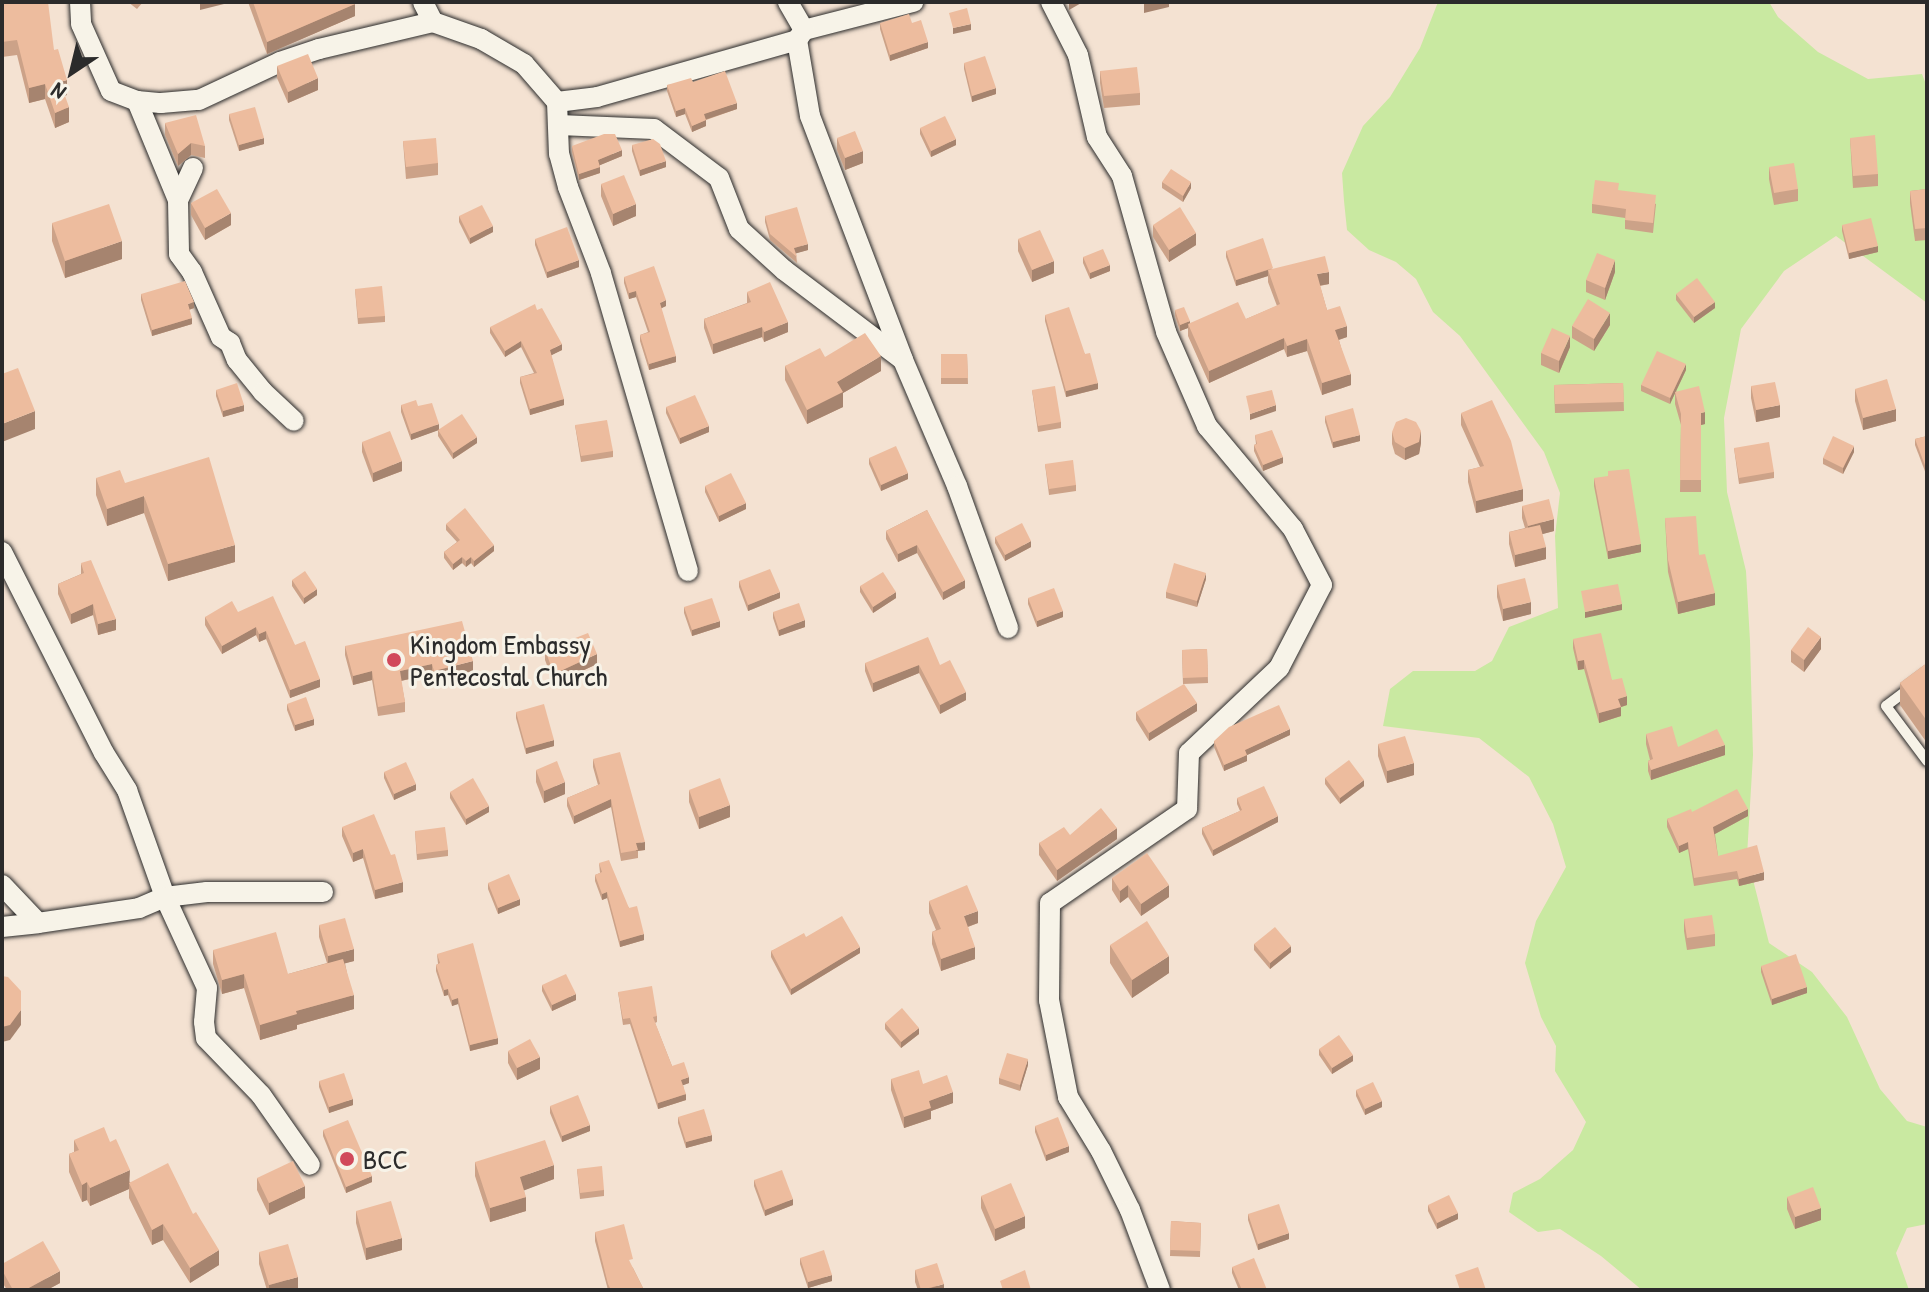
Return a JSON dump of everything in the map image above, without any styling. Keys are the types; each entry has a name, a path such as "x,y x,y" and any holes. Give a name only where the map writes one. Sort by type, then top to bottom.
{"street":[{"path":"80,2 81,24 111,91 137,101 199,100 280,62 319,49 433,22 481,39 524,64 557,102 559,154 568,187 601,273 688,571"},
{"path":"423,2 433,22"},
{"path":"788,2 800,35 810,116 903,360 957,486 1008,628"},
{"path":"557,102 597,97 913,2"},
{"path":"1051,2 1078,55 1097,137 1122,176 1166,332 1207,426 1293,529 1322,585 1279,668 1189,753 1187,809 1050,903 1049,1000 1068,1097 1101,1151 1130,1210 1160,1290"},
{"path":"137,101 178,200 179,254 192,272 221,337 230,343 237,360 263,392 294,421"},
{"path":"559,125 654,129 719,178 739,229 773,260 903,360"},
{"path":"178,200 193,168"},
{"path":"2,552 97,740 127,790 165,897 207,988 206,1038 261,1095 310,1165"},
{"path":"2,885 38,923"},
{"path":"2,927 139,908 165,897 207,892 323,892"}],"lane":[{"path":"1927,675 1886,706 1927,761"}],"green space":[{"path":"1438,2 1769,2 1778,17 1818,52 1868,79 1922,74 1927,87 1927,303 1836,236 1784,271 1741,329 1724,418 1727,492 1746,571 1750,641 1753,755 1747,856 1769,943 1812,972 1847,1017 1880,1089 1907,1121 1927,1127 1927,1224 1907,1228 1896,1253 1909,1290 1642,1290 1601,1256 1560,1229 1538,1232 1509,1212 1513,1193 1540,1179 1573,1150 1586,1122 1555,1071 1556,1046 1541,1017 1525,963 1536,921 1566,867 1553,824 1529,777 1479,738 1383,726 1390,689 1413,671 1475,671 1492,661 1509,627 1558,608 1555,536 1560,493 1544,452 1460,336 1433,312 1416,279 1396,262 1369,250 1347,230 1342,173 1363,126 1390,97 1420,48"}],"building":[{"path":"2,2 48,2 54,50 58,49 67,80 60,82 69,107 55,113 45,84 29,88 17,40 2,42"},
{"path":"253,2 354,2 355,4 267,42"},
{"path":"967,8 971,24 953,28 949,13"},
{"path":"909,14 912,23 921,20 928,42 890,55 880,23"},
{"path":"308,54 318,78 288,92 277,66"},
{"path":"985,56 996,88 972,96 964,63"},
{"path":"1137,67 1140,93 1104,96 1100,71"},
{"path":"725,71 737,103 704,114 706,120 692,126 685,108 676,111 667,85 691,78 693,82"},
{"path":"255,107 264,138 239,145 229,114"},
{"path":"196,115 205,146 191,143 178,154 165,123"},
{"path":"945,116 956,139 931,151 920,128"},
{"path":"855,131 863,151 845,158 837,138"},
{"path":"604,134 615,134 622,150 598,160 600,167 579,174 572,146"},
{"path":"1875,135 1878,174 1853,176 1850,138"},
{"path":"436,138 438,163 406,167 403,141"},
{"path":"653,139 660,144 666,161 640,170 632,145"},
{"path":"1794,163 1798,189 1774,193 1769,167"},
{"path":"1171,169 1191,182 1183,196 1162,182"},
{"path":"624,175 636,204 613,214 601,184"},
{"path":"1595,180 1619,183 1618,190 1656,195 1653,223 1625,220 1626,209 1592,204"},
{"path":"217,189 231,213 205,228 191,203"},
{"path":"1927,189 1927,228 1915,229 1910,191"},
{"path":"109,204 122,241 65,261 52,223"},
{"path":"482,205 493,226 470,238 459,216"},
{"path":"797,207 808,244 794,248 797,257 770,234 765,216"},
{"path":"1180,207 1196,233 1169,250 1153,225"},
{"path":"1871,218 1878,246 1849,253 1842,225"},
{"path":"567,227 579,260 547,272 535,239"},
{"path":"1040,230 1054,261 1032,270 1018,239"},
{"path":"1263,238 1273,268 1236,280 1226,251"},
{"path":"1103,249 1110,265 1090,273 1083,257"},
{"path":"1597,253 1615,260 1605,288 1586,280"},
{"path":"1325,256 1329,272 1317,274 1327,310 1340,306 1347,326 1335,330 1351,374 1322,383 1307,339 1287,346 1284,338 1209,371 1188,324 1238,302 1246,319 1280,304 1268,270"},
{"path":"654,266 666,300 660,303 676,356 649,364 640,335 650,332 636,291 629,293 624,277"},
{"path":"1697,278 1715,302 1694,317 1676,294"},
{"path":"185,281 194,302 188,304 192,318 152,330 141,294"},
{"path":"770,282 788,322 764,332 762,327 713,344 704,319 751,302 747,292"},
{"path":"382,286 385,316 358,318 355,289"},
{"path":"1588,299 1610,313 1594,339 1572,326"},
{"path":"535,304 537,310 542,308 562,344 550,350 564,399 530,409 520,377 537,373 521,341 505,351 490,327"},
{"path":"1069,307 1085,354 1090,353 1098,383 1066,391 1045,315"},
{"path":"1184,307 1190,321 1180,325 1175,310"},
{"path":"1552,328 1570,336 1559,361 1541,353"},
{"path":"865,333 881,356 837,382 843,392 807,410 785,366 820,348 825,357"},
{"path":"1657,351 1686,364 1670,398 1641,385"},
{"path":"941,354 967,354 968,378 941,378"},
{"path":"18,368 35,411 2,424 2,374"},
{"path":"1887,379 1896,409 1863,418 1855,389"},
{"path":"1775,382 1780,405 1756,410 1751,386"},
{"path":"237,383 244,405 223,411 216,390"},
{"path":"1623,383 1624,402 1555,404 1554,385"},
{"path":"1055,386 1061,422 1038,426 1032,390"},
{"path":"1699,386 1705,412 1701,413 1701,480 1680,480 1681,414 1675,392"},
{"path":"1272,390 1276,405 1250,414 1246,396"},
{"path":"695,395 709,426 680,438 666,407"},
{"path":"416,400 418,406 432,403 439,424 411,434 401,405"},
{"path":"1492,400 1511,441 1523,489 1476,501 1468,470 1484,466 1461,413"},
{"path":"1353,408 1360,435 1333,442 1325,416"},
{"path":"462,414 477,437 453,453 438,430"},
{"path":"1406,418 1416,422 1421,431 1419,442 1405,448 1395,442 1392,432 1396,422"},
{"path":"607,420 613,451 581,456 575,425"},
{"path":"1272,430 1283,457 1263,465 1254,445 1257,444 1255,435"},
{"path":"390,431 402,461 373,473 362,442"},
{"path":"1833,436 1854,446 1843,468 1823,458"},
{"path":"1927,436 1927,468 1926,468 1915,439"},
{"path":"1769,442 1774,472 1739,478 1734,448"},
{"path":"896,446 908,473 881,485 869,458"},
{"path":"209,457 235,545 168,564 144,496 107,509 96,478 120,470 125,483"},
{"path":"1073,460 1076,485 1049,489 1045,464"},
{"path":"1629,469 1641,544 1608,551 1594,478 1608,476 1608,471"},
{"path":"731,473 746,503 719,516 705,486"},
{"path":"1549,499 1554,519 1528,526 1522,506"},
{"path":"465,508 494,545 474,561 471,557 466,561 462,557 453,564 444,552 460,540 446,524"},
{"path":"927,510 965,580 943,592 917,545 898,554 886,531"},
{"path":"1696,516 1699,555 1705,554 1715,593 1678,602 1668,560 1665,518"},
{"path":"1022,523 1031,541 1005,555 995,537"},
{"path":"1540,525 1546,547 1515,555 1509,532"},
{"path":"91,560 116,619 98,624 93,604 71,614 58,584 84,573 81,563"},
{"path":"1174,563 1206,573 1197,601 1166,592"},
{"path":"770,569 780,592 748,605 739,581"},
{"path":"305,571 317,589 304,598 292,580"},
{"path":"883,572 896,592 873,607 860,586"},
{"path":"1525,578 1531,602 1503,609 1497,585"},
{"path":"1618,584 1622,604 1585,612 1581,591"},
{"path":"1054,588 1063,611 1037,621 1028,598"},
{"path":"273,596 295,645 305,641 320,679 290,690 266,631 259,634 256,627 222,646 205,617 232,601 238,612"},
{"path":"712,598 720,621 692,630 684,607"},
{"path":"799,603 805,620 779,630 773,612"},
{"path":"462,621 473,661 434,671 432,664 400,671 405,702 378,707 372,671 353,676 345,646"},
{"path":"1808,627 1821,637 1804,660 1791,650"},
{"path":"588,633 597,654 554,674 545,650"},
{"path":"1601,633 1612,680 1622,678 1627,696 1618,699 1621,707 1599,713 1584,660 1578,661 1573,639"},
{"path":"928,637 940,665 950,660 966,692 940,705 919,665 873,683 865,663"},
{"path":"1207,649 1208,677 1183,678 1182,650"},
{"path":"1927,663 1927,721 1900,683"},
{"path":"1184,684 1197,703 1149,733 1136,712"},
{"path":"306,697 314,719 295,725 287,704"},
{"path":"544,704 554,740 526,748 516,712"},
{"path":"1279,705 1290,729 1245,750 1247,755 1224,765 1214,741 1229,727"},
{"path":"1672,726 1678,747 1717,729 1725,745 1651,770 1648,761 1653,759 1646,734"},
{"path":"1405,736 1414,763 1387,771 1378,744"},
{"path":"620,752 645,842 636,843 638,850 621,853 611,799 574,816 567,798 600,784 593,759"},
{"path":"1349,760 1364,780 1340,798 1325,778"},
{"path":"557,761 565,782 544,791 536,770"},
{"path":"406,762 416,784 394,794 384,772"},
{"path":"473,778 489,806 466,819 450,792"},
{"path":"720,778 730,805 699,817 689,790"},
{"path":"1264,786 1278,816 1213,850 1202,828 1242,810 1237,798"},
{"path":"1737,789 1748,809 1713,827 1718,856 1757,845 1764,872 1739,879 1737,871 1694,878 1688,842 1679,846 1667,819 1691,809 1692,812"},
{"path":"1101,808 1117,828 1057,870 1039,843 1064,827 1070,835"},
{"path":"374,814 391,855 395,854 403,882 375,890 363,849 353,853 342,827"},
{"path":"445,827 448,850 417,854 415,831"},
{"path":"1147,853 1169,885 1141,904 1128,885 1120,891 1112,878"},
{"path":"609,860 629,908 637,906 644,934 620,941 607,892 602,894 595,875 602,872 599,863"},
{"path":"509,874 520,899 498,908 488,883"},
{"path":"967,885 978,911 964,916 975,947 941,959 932,932 941,929 929,901"},
{"path":"1712,915 1715,934 1687,938 1684,919"},
{"path":"842,916 860,947 791,989 771,951 804,933 806,937"},
{"path":"345,918 354,949 328,956 319,925"},
{"path":"1147,921 1169,956 1132,980 1110,945"},
{"path":"1275,927 1291,946 1270,963 1254,944"},
{"path":"276,932 288,974 343,959 354,995 260,1025 244,974 222,980 213,950"},
{"path":"473,943 498,1038 470,1045 458,998 452,1000 448,989 444,990 436,965 440,963 437,954"},
{"path":"1796,954 1807,987 1772,999 1761,966"},
{"path":"566,974 576,994 552,1005 542,985"},
{"path":"2,976 8,977 21,991 21,1010 10,1025 2,1027"},
{"path":"652,986 657,1016 653,1017 672,1066 684,1062 689,1077 681,1080 686,1094 658,1103 630,1018 623,1019 618,992"},
{"path":"902,1008 919,1028 901,1042 885,1023"},
{"path":"1339,1035 1353,1055 1332,1068 1319,1049"},
{"path":"530,1039 540,1057 517,1068 508,1051"},
{"path":"1007,1053 1028,1059 1020,1085 999,1078"},
{"path":"919,1070 923,1084 947,1075 953,1092 929,1101 931,1108 904,1117 891,1079"},
{"path":"344,1073 353,1099 329,1107 319,1081"},
{"path":"1373,1082 1382,1101 1365,1109 1356,1090"},
{"path":"578,1095 590,1125 562,1136 550,1106"},
{"path":"704,1109 712,1135 686,1142 678,1117"},
{"path":"1058,1117 1069,1146 1046,1155 1035,1126"},
{"name":"BCC","path":"348,1120 372,1176 346,1187 323,1130"},
{"path":"104,1127 110,1142 116,1139 130,1170 90,1188 87,1182 82,1185 69,1154 79,1150 74,1140"},
{"path":"545,1140 554,1165 520,1177 526,1197 490,1208 475,1162"},
{"path":"293,1161 305,1186 269,1203 257,1178"},
{"path":"168,1163 193,1214 196,1212 219,1250 190,1268 163,1224 152,1230 129,1183"},
{"path":"602,1166 604,1190 580,1193 577,1169"},
{"path":"782,1170 793,1199 765,1210 754,1180"},
{"path":"1011,1183 1025,1216 995,1229 981,1196"},
{"path":"1813,1187 1821,1208 1795,1217 1787,1197"},
{"path":"1449,1195 1458,1213 1437,1223 1428,1205"},
{"path":"391,1201 402,1238 366,1248 356,1211"},
{"path":"1279,1204 1289,1233 1258,1244 1248,1214"},
{"path":"1171,1221 1201,1223 1200,1251 1170,1250"},
{"path":"624,1224 633,1259 629,1260 644,1290 611,1290 608,1284 595,1232"},
{"path":"43,1241 60,1271 25,1290 13,1290 2,1264"},
{"path":"288,1244 298,1277 269,1285 259,1252"},
{"path":"824,1250 832,1275 808,1282 800,1258"},
{"path":"1254,1258 1267,1290 1242,1290 1232,1267"},
{"path":"937,1263 944,1284 921,1290 915,1270"},
{"path":"1478,1267 1486,1290 1460,1290 1455,1275"},
{"path":"1025,1270 1031,1290 1003,1290 1000,1281"}],"place":[{"name":"Kingdom Embassy Pentecostal Church","path":"394,660"},
{"name":"BCC","path":"347,1159"}]}
